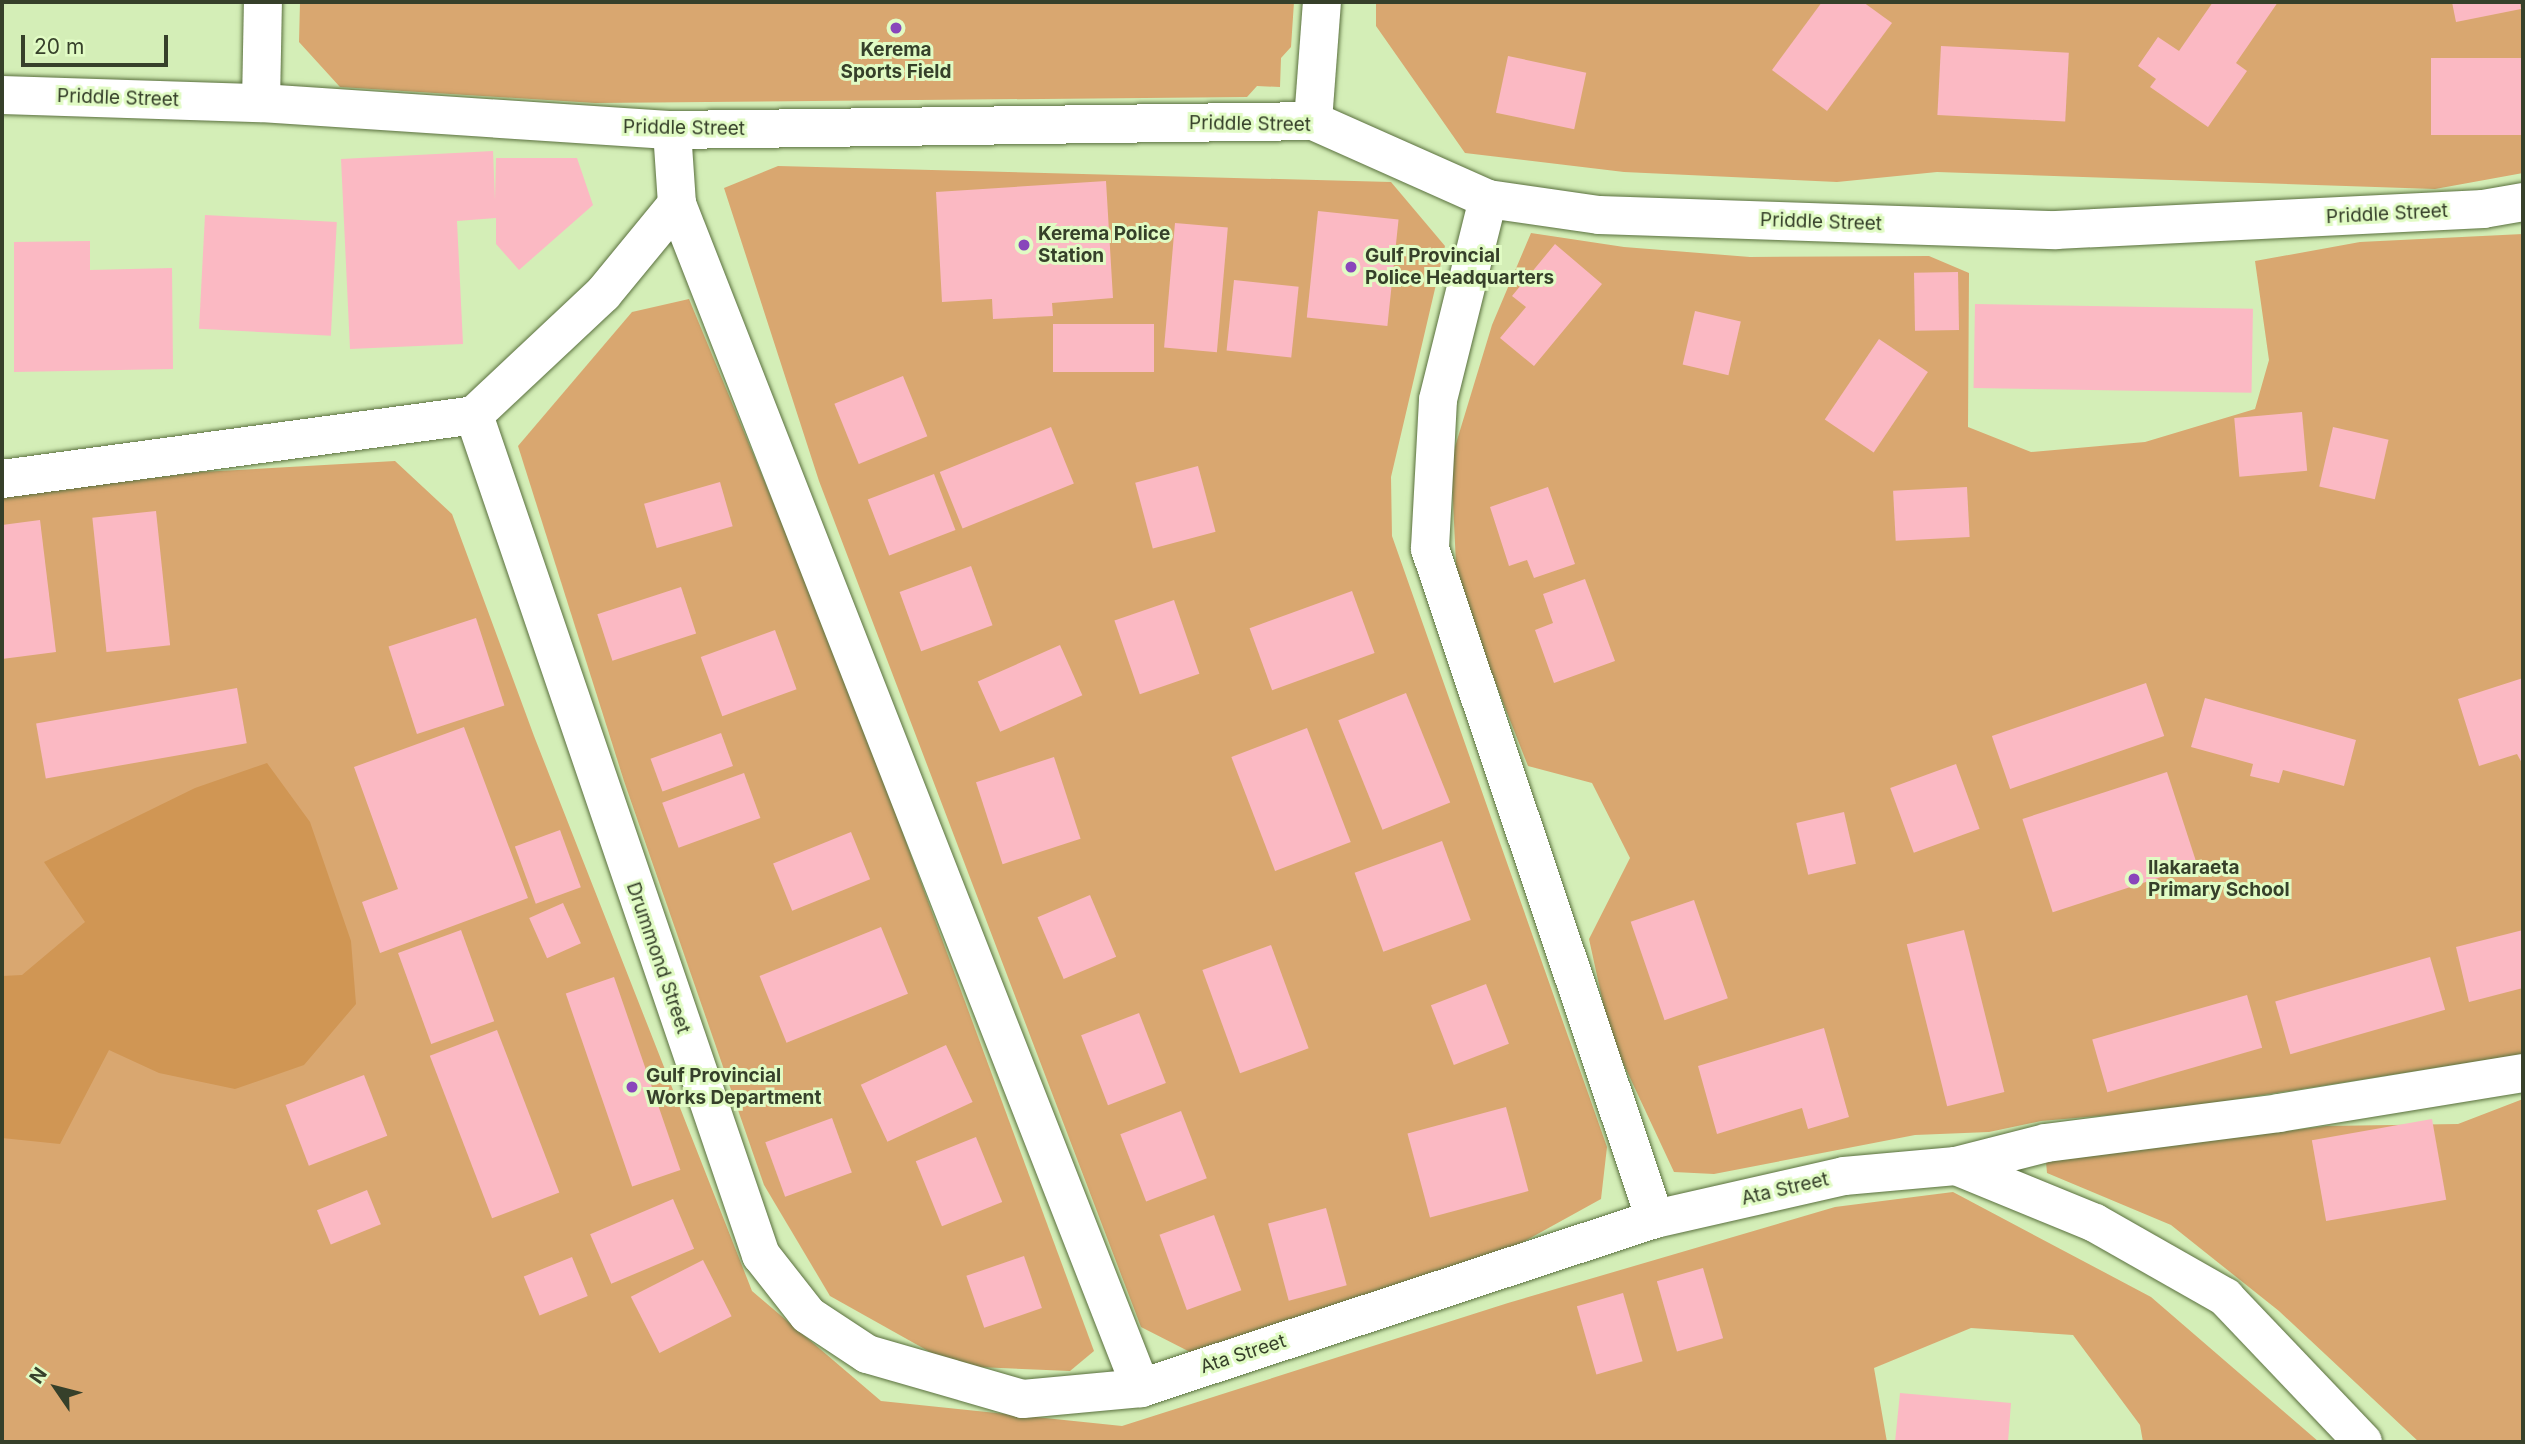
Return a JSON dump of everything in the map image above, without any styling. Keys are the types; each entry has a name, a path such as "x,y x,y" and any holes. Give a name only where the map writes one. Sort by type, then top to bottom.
{"street":[{"path":"261,103 263,2"},
{"path":"1312,121 1322,2"},
{"name":"Priddle Street","path":"2,95 261,103 672,130 1312,121 1488,199 1600,215 2056,230 2483,209 2523,202"},
{"path":"672,130 677,204 1141,1388"},
{"path":"1488,199 1438,400 1430,549 1655,1219"},
{"path":"2,479 474,415 603,294 677,204"},
{"name":"Drummond Street","path":"474,415 761,1255 808,1315 867,1354 1023,1399 1141,1388"},
{"path":"1956,1166 2046,1143 2280,1113 2523,1073"},
{"name":"Ata Street","path":"1141,1388 1655,1219 1844,1176 1956,1166 2095,1223 2225,1297 2363,1442"}],"shaded area":[{"path":"300,2 1294,2 1291,47 1281,58 1280,87 1257,86 1247,97 595,103 340,87 299,42"},
{"path":"1376,2 2523,2 2523,173 2435,189 1937,172 1837,182 1624,172 1465,153 1376,26"},
{"path":"778,166 1391,182 1445,246 1391,477 1392,536 1607,1147 1601,1199 1507,1251 1194,1354 1141,1327 819,481 724,188"},
{"path":"1531,233 1624,247 1750,257 1929,256 1969,273 1968,427 2031,452 2145,442 2255,409 2269,360 2255,261 2360,242 2523,234 2523,1054 2168,1110 2041,1121 1989,1132 1915,1135 1714,1174 1674,1172 1610,1035 1589,939 1630,858 1592,783 1528,766 1457,585 1451,460 1492,325"},
{"path":"689,299 843,671 1094,1351 1070,1371 955,1366 830,1296 764,1185 624,781 518,446 632,312"},
{"path":"395,461 452,514 534,736 752,1291 881,1401 1122,1426 1508,1303 1835,1207 1953,1192 2151,1297 2319,1442 2143,1442 2140,1425 2073,1335 1971,1328 1874,1368 1887,1442 2,1442 2,497 201,472"},
{"path":"267,763 310,822 351,941 356,1004 304,1065 235,1089 159,1073 109,1050 60,1144 2,1138 2,976 22,975 85,922 44,862 195,788"},
{"path":"2523,1099 2523,1442 2419,1442 2279,1311 2171,1225 2047,1173 2046,1162 2326,1126 2458,1124"}],"building":[{"path":"1822,2 1863,2 1892,23 1827,111 1772,70"},
{"path":"2213,2 2278,2 2236,63 2247,71 2208,127 2150,87 2156,79 2138,66 2158,37 2179,51"},
{"path":"2452,2 2520,2 2521,9 2456,22"},
{"path":"1941,46 2069,53 2065,122 1937,115"},
{"path":"1508,56 1586,73 1574,129 1496,113"},
{"path":"2431,58 2523,58 2523,135 2431,135"},
{"path":"493,151 495,200 496,158 577,158 593,205 519,270 496,244 496,218 457,221 463,344 350,349 341,159"},
{"name":"Kerema Police Station","path":"1106,181 1113,298 1052,303 1053,316 993,319 992,299 942,302 936,192"},
{"path":"1318,211 1399,219 1387,326 1307,317"},
{"path":"205,215 337,222 331,336 199,329"},
{"path":"1175,223 1228,228 1217,352 1164,348"},
{"path":"90,241 90,270 172,268 173,369 14,372 14,242"},
{"path":"1555,244 1602,284 1534,366 1500,338 1526,307 1512,296"},
{"path":"1958,272 1959,330 1915,331 1914,273"},
{"path":"1234,280 1299,287 1291,357 1227,351"},
{"path":"1975,304 2253,309 2251,393 1974,388"},
{"path":"1695,311 1741,322 1728,375 1683,365"},
{"path":"1053,324 1154,324 1154,372 1053,372"},
{"path":"1879,339 1928,372 1874,452 1825,419"},
{"path":"903,376 927,436 859,464 834,404"},
{"path":"2302,412 2307,471 2239,477 2234,418"},
{"path":"1051,427 1074,484 963,529 940,472"},
{"path":"2333,427 2389,440 2375,499 2319,486"},
{"path":"1198,466 1216,532 1153,549 1135,483"},
{"path":"934,474 956,530 889,555 868,499"},
{"path":"720,482 733,526 657,548 644,504"},
{"path":"1548,487 1575,564 1534,578 1527,560 1509,566 1490,507"},
{"path":"1967,487 1970,537 1896,541 1893,491"},
{"path":"156,511 170,645 106,652 92,518"},
{"path":"40,520 56,652 2,659 2,525"},
{"path":"971,566 993,625 921,651 900,592"},
{"path":"1585,579 1615,661 1554,683 1535,630 1553,623 1543,594"},
{"path":"681,587 696,634 612,661 597,614"},
{"path":"1352,591 1375,653 1272,690 1250,628"},
{"path":"1174,600 1199,674 1140,694 1114,621"},
{"path":"476,618 504,705 417,734 389,646"},
{"path":"775,630 797,689 722,716 701,657"},
{"path":"1060,645 1082,695 1000,732 978,682"},
{"path":"2523,678 2523,765 2517,754 2479,766 2458,699"},
{"path":"2146,683 2164,736 2010,789 1992,736"},
{"path":"237,688 247,743 46,779 36,723"},
{"path":"1406,693 1450,802 1383,830 1338,720"},
{"path":"2205,698 2356,740 2344,786 2283,770 2279,783 2250,776 2253,764 2191,747"},
{"path":"464,727 528,898 380,953 362,902 398,889 354,767"},
{"path":"1307,728 1351,842 1275,871 1231,757"},
{"path":"721,733 733,766 662,792 651,759"},
{"path":"1054,757 1081,839 1003,864 976,782"},
{"path":"1956,764 1980,829 1914,853 1890,788"},
{"path":"2167,772 2197,865 2053,912 2022,819"},
{"path":"744,773 760,818 679,848 662,803"},
{"path":"1844,812 1856,864 1808,875 1796,823"},
{"path":"560,830 581,887 536,904 515,846"},
{"path":"851,832 870,879 792,911 773,863"},
{"path":"1442,841 1471,920 1383,952 1355,873"},
{"path":"1090,895 1116,957 1064,979 1038,917"},
{"path":"1694,900 1728,998 1665,1020 1631,922"},
{"path":"563,903 581,943 547,958 529,918"},
{"path":"881,927 908,994 787,1043 760,976"},
{"path":"461,930 494,1021 431,1044 398,953"},
{"path":"1964,930 2004,1092 1947,1106 1907,944"},
{"path":"2523,930 2523,988 2469,1002 2456,947"},
{"path":"1271,945 1309,1048 1240,1073 1202,970"},
{"path":"2430,957 2445,1010 2290,1054 2275,1001"},
{"path":"614,977 680,1170 632,1186 566,994"},
{"path":"1486,984 1509,1044 1454,1065 1431,1005"},
{"path":"2247,995 2262,1048 2107,1092 2092,1039"},
{"path":"1139,1013 1166,1083 1108,1105 1081,1035"},
{"path":"1824,1028 1849,1117 1808,1129 1802,1108 1717,1134 1698,1066"},
{"path":"497,1030 559,1192 492,1218 430,1056"},
{"path":"946,1045 973,1102 887,1142 861,1085"},
{"path":"364,1075 387,1136 309,1166 286,1105"},
{"path":"1506,1107 1529,1191 1430,1217 1407,1133"},
{"path":"1181,1111 1207,1178 1146,1202 1120,1134"},
{"path":"832,1118 852,1173 785,1197 765,1142"},
{"path":"2432,1119 2446,1200 2326,1221 2312,1140"},
{"path":"976,1137 1002,1202 942,1226 916,1161"},
{"path":"367,1190 381,1224 331,1245 317,1210"},
{"path":"673,1199 694,1249 611,1284 590,1234"},
{"path":"1326,1208 1347,1285 1289,1301 1268,1224"},
{"path":"1214,1215 1241,1290 1187,1310 1159,1235"},
{"path":"1024,1256 1042,1308 984,1328 966,1276"},
{"path":"572,1257 588,1296 540,1315 524,1276"},
{"path":"703,1260 732,1316 659,1353 631,1297"},
{"path":"1703,1268 1723,1338 1677,1351 1657,1281"},
{"path":"1623,1293 1643,1361 1596,1374 1577,1306"},
{"path":"1900,1393 2011,1403 2008,1442 1895,1442"}],"place":[{"name":"Kerema Sports Field","path":"896,28"},
{"name":"Kerema Police Station","path":"1024,245"},
{"name":"Gulf Provincial Police Headquarters","path":"1351,267"},
{"name":"Ilakaraeta Primary School","path":"2134,879"},
{"name":"Gulf Provincial Works Department","path":"632,1087"}]}
